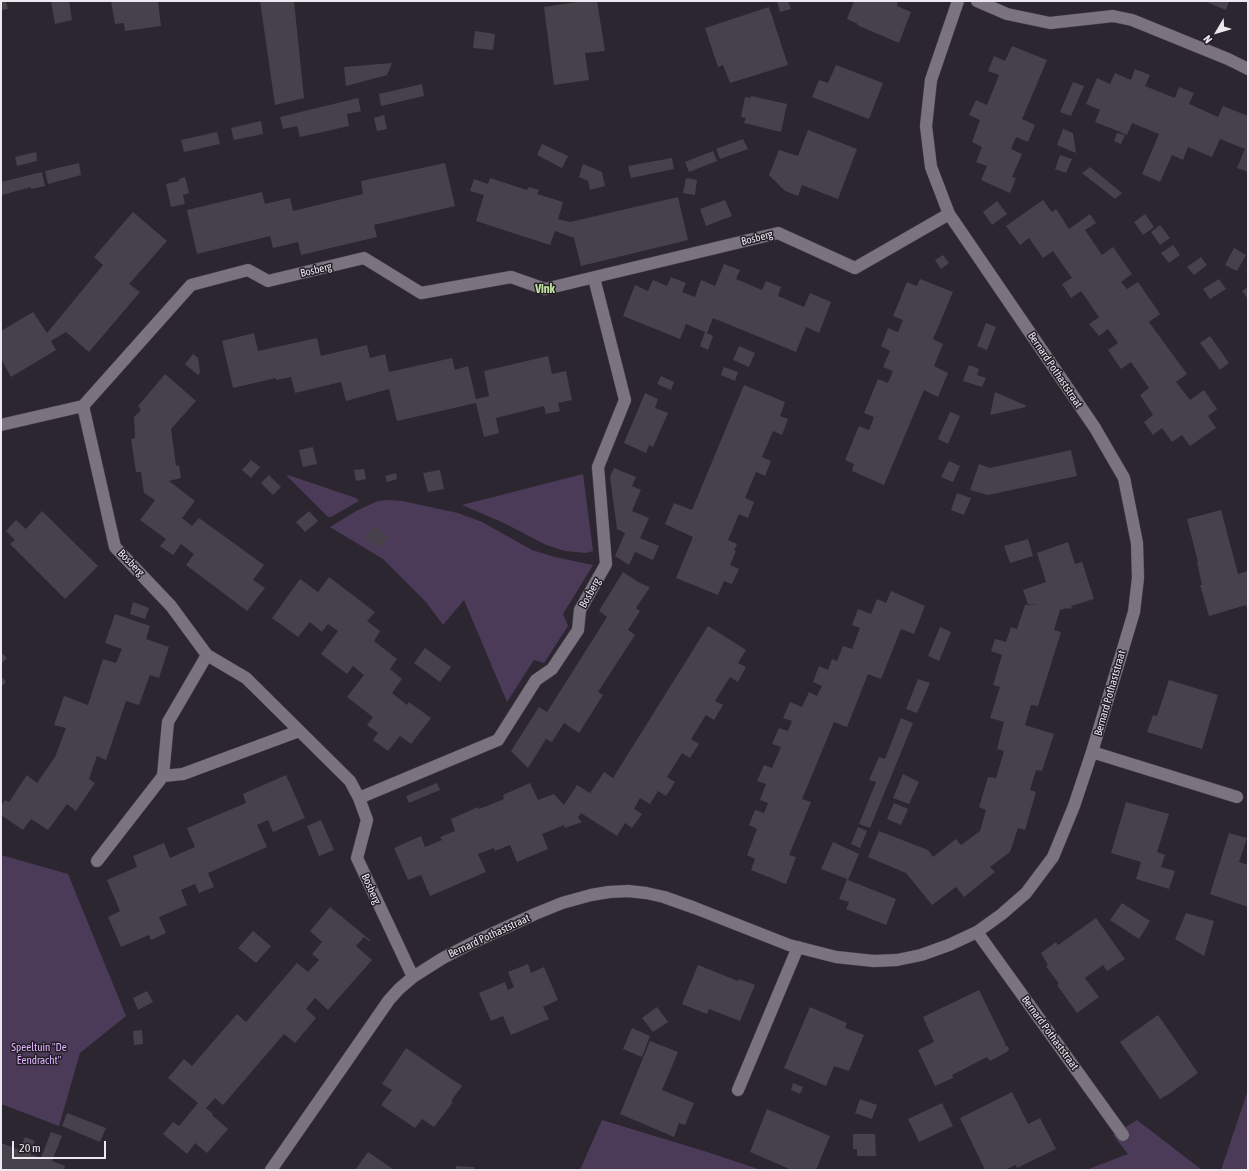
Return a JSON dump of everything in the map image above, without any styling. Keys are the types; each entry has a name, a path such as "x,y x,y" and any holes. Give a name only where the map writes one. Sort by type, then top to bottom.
{"street":[{"name":"Bernard Pothaststraat","path":"271,1170 389,1000 399,989 413,977 449,954 535,914 576,899 609,892 628,891 646,893 664,897 789,945 844,958 874,961 897,960 921,955 949,945 977,932 1002,914 1026,893 1053,857 1074,806 1092,752 1134,612 1138,578 1137,543 1124,478 1095,428 949,214 931,167 926,126 931,80 958,1"},
{"path":"978,1 1007,14 1050,23 1113,16 1132,20 1228,58 1248,69"},
{"name":"Bosberg","path":"413,977 357,858 367,820 359,798 350,781 246,678 206,654 171,606 115,547 83,406 191,285 248,270 268,281 364,258 421,293 510,277 545,288 594,278 778,233 855,268 949,214"},
{"name":"Bosberg","path":"359,798 498,740 536,680 552,669 578,630 580,610 606,564 598,467 625,400 594,278"},
{"path":"1,425 83,406"},
{"path":"97,861 163,776 168,722 206,654"},
{"path":"163,776 183,774 299,731"},
{"path":"1092,752 1238,797"},
{"name":"Bernard Pothaststraat","path":"977,932 1123,1135"},
{"path":"738,1090 798,947"}],"green space":[{"path":"583,474 593,551 586,553 565,551 546,545 504,523 462,505"},
{"path":"288,475 356,498 359,501 331,517 328,517 287,476"},
{"path":"378,501 402,501 458,513 482,522 532,550 555,557 593,565 563,614 568,626 544,663 534,660 507,702 464,600 443,625 426,602 383,559 330,527 358,510"},
{"name":"Speeltuin \"De Ëendracht\"","path":"1,855 68,874 126,1016 80,1053 59,1126 1,1104"},
{"path":"1248,1090 1248,1170 1221,1170"},
{"path":"602,1120 707,1152 761,1170 580,1170"},
{"path":"1137,1120 1202,1170 1086,1170 1128,1154 1113,1135"}],"building":[{"path":"1,1 6,1 8,9 1,10"},
{"path":"51,1 69,1 72,20 55,24"},
{"path":"111,1 158,1 161,26 125,31 124,23 115,24"},
{"path":"260,1 294,1 304,98 275,105"},
{"path":"583,1 597,1 605,51 585,53 589,80 554,85 544,7"},
{"path":"777,1 788,1 791,9 780,12"},
{"path":"854,1 898,1 897,6 911,12 899,43 857,25 858,24 847,19"},
{"path":"1204,1 1229,1 1226,10"},
{"path":"769,7 788,65 730,83 723,65 718,67 705,28"},
{"path":"475,31 495,34 493,50 473,48"},
{"path":"1012,46 1047,60 1022,119 1035,125 1028,142 1016,137 1011,149 1022,154 1012,177 1016,178 1010,193 981,180 987,166 976,162 982,147 972,142 980,120 969,115 976,100 987,105 999,75 988,71 994,56 1005,61"},
{"path":"392,63 387,75 346,86 344,67"},
{"path":"836,65 883,83 869,119 812,97 819,80 828,83"},
{"path":"1135,69 1150,75 1145,86 1175,98 1179,87 1194,93 1189,104 1218,117 1223,106 1248,116 1248,172 1237,168 1245,149 1220,139 1212,157 1188,147 1183,160 1172,155 1160,182 1142,174 1159,134 1132,123 1127,135 1095,122 1100,110 1086,104 1097,78 1110,84 1115,73 1131,80"},
{"path":"1073,82 1084,86 1071,116 1060,112"},
{"path":"422,84 424,96 381,106 379,94"},
{"path":"751,96 787,104 781,132 744,123 746,118 741,117 745,97 751,98"},
{"path":"358,98 361,111 347,114 349,126 300,137 297,126 283,129 280,117"},
{"path":"384,115 387,129 377,131 374,118"},
{"path":"261,121 263,134 234,140 231,128"},
{"path":"1063,129 1073,133 1076,153 1057,145"},
{"path":"808,130 857,149 838,199 802,185 798,196 785,191 769,175 779,150 798,156"},
{"path":"217,132 220,144 184,152 181,140"},
{"path":"1117,133 1125,135 1121,144 1114,141"},
{"path":"743,139 748,149 720,159 716,149"},
{"path":"542,144 568,156 562,168 537,155"},
{"path":"713,151 717,161 689,172 685,162"},
{"path":"36,152 37,161 17,166 15,157"},
{"path":"1060,155 1072,159 1066,173 1055,169"},
{"path":"672,158 674,169 631,178 628,166"},
{"path":"79,163 81,175 48,184 45,171"},
{"path":"445,163 455,206 374,225 377,237 301,255 298,242 273,248 270,236 197,254 187,210 262,192 265,204 290,198 293,211 363,194 361,181"},
{"path":"583,164 602,172 605,186 590,190 588,181 579,177"},
{"path":"1090,167 1122,193 1115,199 1082,173"},
{"path":"42,172 45,186 31,189 31,187 2,195 1,182"},
{"path":"185,177 189,193 183,195 185,204 171,207 166,184 179,181 179,179"},
{"path":"490,178 527,190 529,187 539,190 537,194 563,202 558,219 570,222 678,197 688,240 581,266 574,238 555,231 550,245 476,221 484,195 470,191 474,179 488,184"},
{"path":"686,178 697,180 695,195 683,193"},
{"path":"725,200 732,216 706,226 700,209"},
{"path":"1043,200 1052,212 1056,209 1069,229 1090,214 1096,223 1085,230 1102,255 1113,247 1132,274 1121,282 1127,289 1138,282 1160,314 1149,322 1187,374 1176,382 1190,400 1204,390 1217,409 1208,416 1216,428 1190,446 1182,435 1172,442 1162,428 1153,435 1144,422 1153,415 1140,395 1149,388 1131,362 1121,369 1108,350 1118,343 1108,329 1099,336 1089,324 1099,317 1081,291 1071,298 1062,284 1072,278 1053,251 1043,258 1029,238 1020,245 1006,226"},
{"path":"997,201 1007,214 992,225 983,212"},
{"path":"133,212 167,241 129,284 140,292 89,352 66,332 51,341 56,350 11,377 1,359 1,331 33,312 47,333 103,265 94,257"},
{"path":"1145,214 1154,227 1143,235 1134,222"},
{"path":"1160,225 1170,238 1160,245 1151,232"},
{"path":"1173,245 1180,255 1169,263 1161,253"},
{"path":"1234,248 1246,255 1237,271 1225,265"},
{"path":"943,255 949,263 941,269 935,260"},
{"path":"1201,257 1207,265 1194,275 1187,267"},
{"path":"724,264 740,270 736,279 762,290 766,281 781,287 778,296 804,307 810,293 831,302 819,333 806,327 796,352 713,318 707,333 713,336 708,350 700,346 705,332 686,324 680,339 623,316 635,285 648,291 653,280 667,286 671,277 686,283 682,292 695,297 701,280 715,286"},
{"path":"920,279 953,292 933,339 943,344 934,366 948,373 938,397 924,390 884,485 852,471 854,464 845,460 859,426 869,430 874,417 864,413 878,379 888,383 893,371 883,367 890,351 881,346 888,328 898,332 903,320 893,316 907,282 917,286"},
{"path":"1219,279 1226,289 1210,299 1203,289"},
{"path":"1248,287 1248,299 1242,291"},
{"path":"986,323 996,327 987,350 977,346"},
{"path":"254,333 258,351 317,338 321,356 367,345 370,358 385,354 389,372 452,358 455,370 468,366 476,399 489,396 484,371 548,356 552,374 566,371 572,400 558,403 560,411 546,414 544,406 496,418 499,433 484,437 476,403 397,421 389,389 346,401 341,382 295,393 291,377 276,380 276,378 233,388 222,341"},
{"path":"1210,336 1229,363 1220,370 1200,343"},
{"path":"739,346 755,353 749,367 733,360"},
{"path":"193,354 198,358 200,372 198,375 185,364"},
{"path":"969,365 979,369 977,375 986,378 982,387 963,381"},
{"path":"724,367 738,372 735,381 721,375"},
{"path":"165,374 196,401 171,429 176,466 179,465 181,478 169,481 195,501 182,518 192,526 199,518 264,565 253,580 265,588 247,611 186,565 194,554 181,544 173,555 160,546 166,539 140,520 155,500 144,493 141,472 136,472 131,439 135,438 134,417 141,410 138,406"},
{"path":"661,376 674,382 671,390 657,384"},
{"path":"744,385 785,402 780,416 788,419 782,435 773,431 762,457 771,461 765,476 756,472 745,498 754,502 748,518 739,514 728,540 737,544 734,551 736,551 730,565 739,569 732,584 724,581 718,595 676,578 693,537 665,524 674,503 692,510"},
{"path":"995,392 1025,405 1026,407 990,415"},
{"path":"645,393 658,399 655,408 668,413 653,447 649,445 646,453 624,443"},
{"path":"950,412 960,416 948,444 938,439"},
{"path":"313,447 317,464 303,467 299,450"},
{"path":"1071,450 1077,476 988,495 970,490 979,464 990,468"},
{"path":"251,460 260,467 251,478 242,470"},
{"path":"949,461 960,466 953,482 941,477"},
{"path":"614,468 636,477 632,486 641,490 632,511 649,518 640,538 659,546 653,560 635,552 629,565 615,556 625,533 617,529 610,477"},
{"path":"364,469 366,479 356,481 354,470"},
{"path":"440,470 444,489 428,492 423,473"},
{"path":"396,473 397,479 387,482 385,476"},
{"path":"269,475 281,487 273,495 261,483"},
{"path":"957,493 971,498 964,515 951,510"},
{"path":"1221,510 1238,574 1248,571 1248,611 1246,605 1209,616 1200,585 1202,585 1198,562 1187,519"},
{"path":"42,511 98,566 65,599 10,544 15,540 6,531 16,520 26,529"},
{"path":"309,511 318,521 305,532 296,522"},
{"path":"374,526 389,537 379,549 365,538"},
{"path":"1028,539 1033,556 1010,563 1004,546"},
{"path":"1068,542 1075,564 1082,562 1094,599 1071,606 1072,608 1060,610 1054,630 1061,632 1038,706 1031,705 1025,725 1054,734 1042,771 1036,770 1030,790 1036,792 1025,830 1018,828 1010,852 990,867 995,872 964,897 956,887 932,905 906,873 868,857 879,831 928,850 933,857 956,839 961,845 980,831 986,810 979,807 988,777 996,778 1004,751 997,749 1004,722 990,718 1000,687 993,685 1002,655 991,651 995,639 1006,642 1011,627 1017,629 1025,605 1039,604 1028,604 1023,590 1046,582 1037,553"},
{"path":"623,572 640,583 650,587 636,608 640,611 628,630 635,635 598,692 603,695 579,733 564,723 552,742 546,739 528,768 511,751 539,707 547,712 607,617 599,611"},
{"path":"329,577 375,612 367,621 380,631 374,641 397,659 390,669 402,679 392,693 407,705 409,702 431,718 411,744 400,736 388,751 373,740 378,733 367,725 373,717 347,697 364,675 353,666 347,674 321,654 338,631 328,624 322,632 310,622 298,637 272,618 300,579 318,592"},
{"path":"891,591 925,606 914,634 901,629 881,679 868,674 847,727 834,722 802,799 811,802 789,855 796,857 786,884 751,870 755,859 747,855 757,829 749,825 755,810 764,813 768,803 760,800 766,784 757,781 764,765 772,768 781,747 772,744 779,728 788,731 792,721 783,718 790,702 802,707 809,692 817,696 822,686 813,682 819,666 828,670 832,659 837,661 843,646 852,649 860,628 852,625 858,609 871,614 877,599 886,603"},
{"path":"133,602 149,608 145,619 130,614"},
{"path":"115,614 150,626 146,639 169,647 159,678 150,675 139,705 126,701 106,760 97,756 89,779 95,783 76,811 67,804 48,830 31,819 23,830 1,815 1,806 5,800 9,802 27,775 37,783 55,757 66,728 54,725 64,696 88,705 103,659 116,663 122,649 105,643"},
{"path":"708,626 746,650 738,663 746,667 738,682 730,677 715,701 723,705 714,720 706,715 691,739 699,744 690,758 682,753 667,777 675,782 666,796 658,791 650,804 640,798 634,809 642,814 632,828 625,823 617,836 581,813 578,818 582,822 565,828 564,825 542,834 548,849 517,862 510,845 495,851 494,848 478,854 486,872 430,896 421,875 408,880 394,848 421,836 425,847 442,840 440,837 455,831 451,819 478,807 479,809 504,799 503,795 530,783 538,800 554,794 564,805 577,785 590,793 604,772 613,778"},
{"path":"940,627 951,632 939,661 928,656"},
{"path":"425,648 451,667 440,682 414,663"},
{"path":"1,652 7,658 1,664"},
{"path":"1,676 6,682 1,687"},
{"path":"918,679 930,683 917,713 906,709"},
{"path":"1169,680 1218,695 1202,749 1147,732 1153,715 1157,716"},
{"path":"901,718 913,723 870,828 859,824 876,782 869,780 879,757 885,759"},
{"path":"903,774 919,782 909,804 893,798"},
{"path":"286,775 305,818 273,832 268,820 257,825 267,847 208,873 214,887 199,893 195,884 181,890 187,905 159,917 166,933 151,940 149,935 121,947 108,917 120,911 107,880 137,867 133,856 164,843 170,858 195,847 187,828 246,803 243,794"},
{"path":"437,783 440,790 409,803 406,796"},
{"path":"1126,802 1169,814 1157,852 1165,855 1161,867 1175,871 1169,889 1136,879 1141,862 1111,853"},
{"path":"894,803 908,809 901,825 887,819"},
{"path":"321,820 334,850 319,856 307,826"},
{"path":"858,827 867,831 860,848 851,844"},
{"path":"1229,833 1247,838 1239,862 1248,865 1248,907 1210,894"},
{"path":"833,842 859,854 848,880 896,899 886,925 846,909 849,902 839,899 847,879 821,869"},
{"path":"1122,903 1150,921 1139,939 1110,920"},
{"path":"330,907 370,940 369,941 364,937 356,946 372,960 328,1010 315,998 306,1009 316,1018 295,1043 284,1034 223,1105 215,1098 206,1108 228,1129 207,1153 195,1143 187,1154 163,1134 173,1122 179,1126 198,1103 168,1078 184,1059 192,1066 237,1014 246,1022 297,963 308,972 319,960 312,954 322,942 310,931"},
{"path":"1186,913 1214,921 1204,956 1175,939"},
{"path":"1096,918 1125,959 1107,971 1103,965 1085,978 1099,997 1077,1013 1057,985 1059,984 1046,966 1048,965 1041,953 1056,942 1058,945"},
{"path":"253,931 271,946 256,963 238,948"},
{"path":"528,964 531,973 544,967 558,1000 543,1007 549,1019 511,1035 503,1016 491,1021 479,993 505,982 508,990 514,987 508,972"},
{"path":"698,965 738,981 739,979 755,985 740,1021 709,1009 707,1014 682,1004"},
{"path":"979,990 1006,1045 1004,1046 1008,1046 1009,1049 1007,1052 990,1061 987,1057 952,1075 953,1078 935,1086 918,1050 934,1042 923,1017"},
{"path":"147,991 153,1002 138,1010 133,998"},
{"path":"657,1007 668,1022 653,1032 642,1018"},
{"path":"810,1007 847,1023 845,1028 864,1035 849,1071 834,1066 826,1086 784,1068"},
{"path":"1158,1015 1198,1073 1160,1099 1120,1042"},
{"path":"632,1028 650,1036 642,1057 623,1049"},
{"path":"142,1030 143,1044 134,1045 133,1031"},
{"path":"650,1041 678,1052 662,1090 694,1103 685,1125 679,1123 674,1137 620,1114"},
{"path":"406,1048 462,1086 451,1101 453,1102 434,1127 422,1119 415,1128 381,1105 392,1090 382,1084"},
{"path":"793,1083 803,1087 800,1094 791,1090"},
{"path":"1012,1092 1028,1124 1040,1118 1056,1149 1017,1168 1016,1165 1004,1170 985,1170 960,1118"},
{"path":"860,1099 877,1105 872,1119 855,1113"},
{"path":"942,1103 953,1126 919,1142 908,1119"},
{"path":"767,1109 830,1136 816,1170 792,1170 750,1152"},
{"path":"67,1113 106,1128 100,1142 62,1126"},
{"path":"51,1132 62,1136 52,1161 65,1166 64,1170 1,1170 1,1143 20,1150 25,1137 35,1141 30,1154 41,1158"},
{"path":"853,1134 875,1134 876,1156 857,1156 857,1149 853,1149"},
{"path":"368,1152 387,1165 394,1170 355,1170"},
{"path":"456,1166 474,1167 474,1170 456,1170"}],"district":[{"name":"Vink","path":"545,289"}]}
